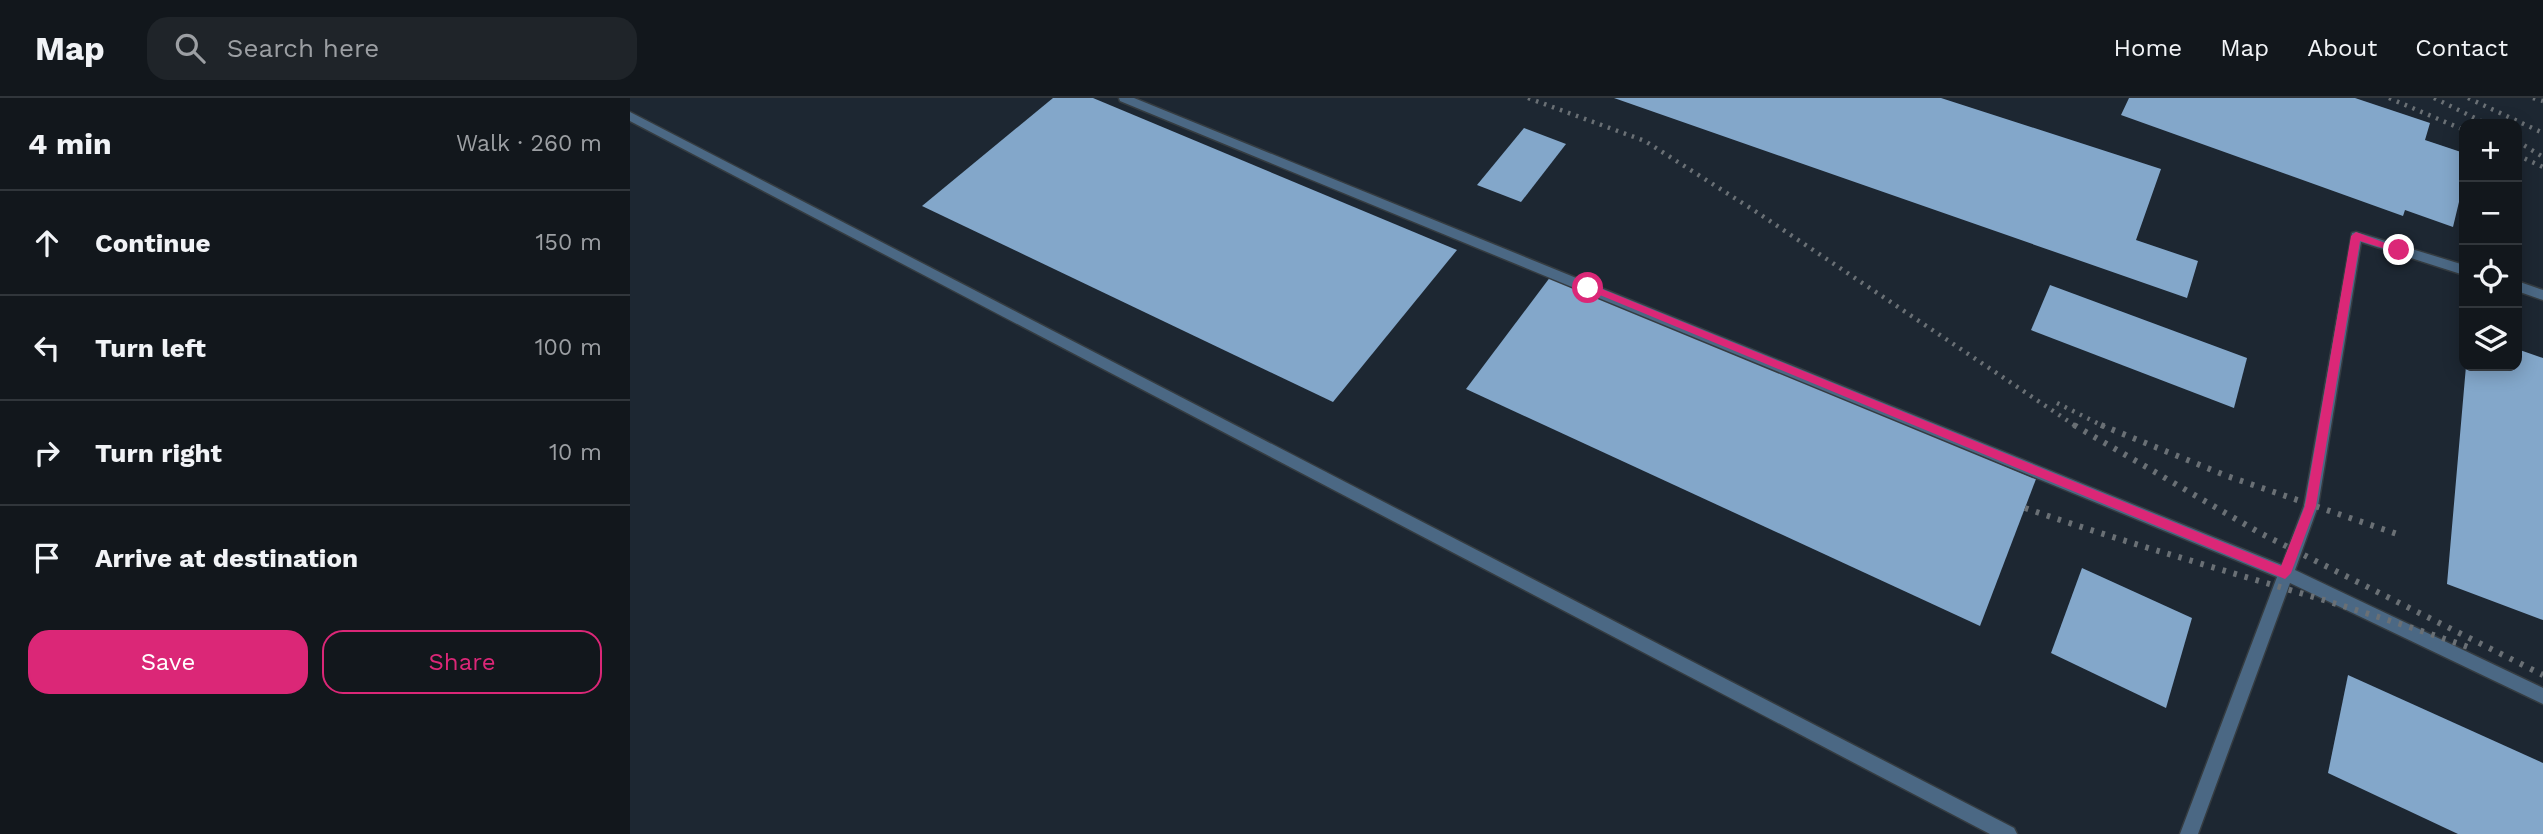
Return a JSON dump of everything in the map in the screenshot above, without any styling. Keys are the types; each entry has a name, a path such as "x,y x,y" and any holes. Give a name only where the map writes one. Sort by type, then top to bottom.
{"lane":[{"path":"1124,98 2285,573 2543,696"},
{"path":"630,116 2008,834"},
{"path":"2189,834 2311,506 2356,236 2459,268"},
{"path":"2522,288 2543,295"}],"shaded area":[{"path":"630,98 2543,98 2543,834 630,834"}],"building":[{"path":"1053,98 1093,98 1457,250 1333,402 922,206"},
{"path":"1614,98 1941,98 2161,169 2136,240 2198,261 2187,298"},
{"path":"2129,98 2355,98 2430,123 2425,140 2459,151 2459,202 2453,227 2405,210 2403,216 2121,115"},
{"path":"1524,128 1566,144 1521,202 1477,185"},
{"path":"1551,276 2036,479 1980,626 1466,389"},
{"path":"2050,285 2247,358 2234,408 2031,330"},
{"path":"2522,351 2543,358 2543,620 2447,584 2466,371 2522,371"},
{"path":"2082,568 2192,618 2166,708 2051,653"},
{"path":"2348,675 2543,763 2543,834 2458,834 2328,773"}],"railway":[{"path":"1528,98 1645,141 1755,211 2074,425"},
{"path":"2389,98 2459,128"},
{"path":"2434,98 2477,119"},
{"path":"2468,98 2543,133"},
{"path":"2533,98 2543,101"},
{"path":"2522,144 2543,157"},
{"path":"2522,157 2543,167"},
{"path":"2057,403 2101,425"},
{"path":"2074,425 2260,533 2543,675"},
{"path":"2101,425 2227,476 2403,536"},
{"path":"2101,425 2105,427"},
{"path":"2025,508 2468,647"}],"route":[{"path":"1588,288 2285,573 2311,506 2356,236 2399,250"}]}
